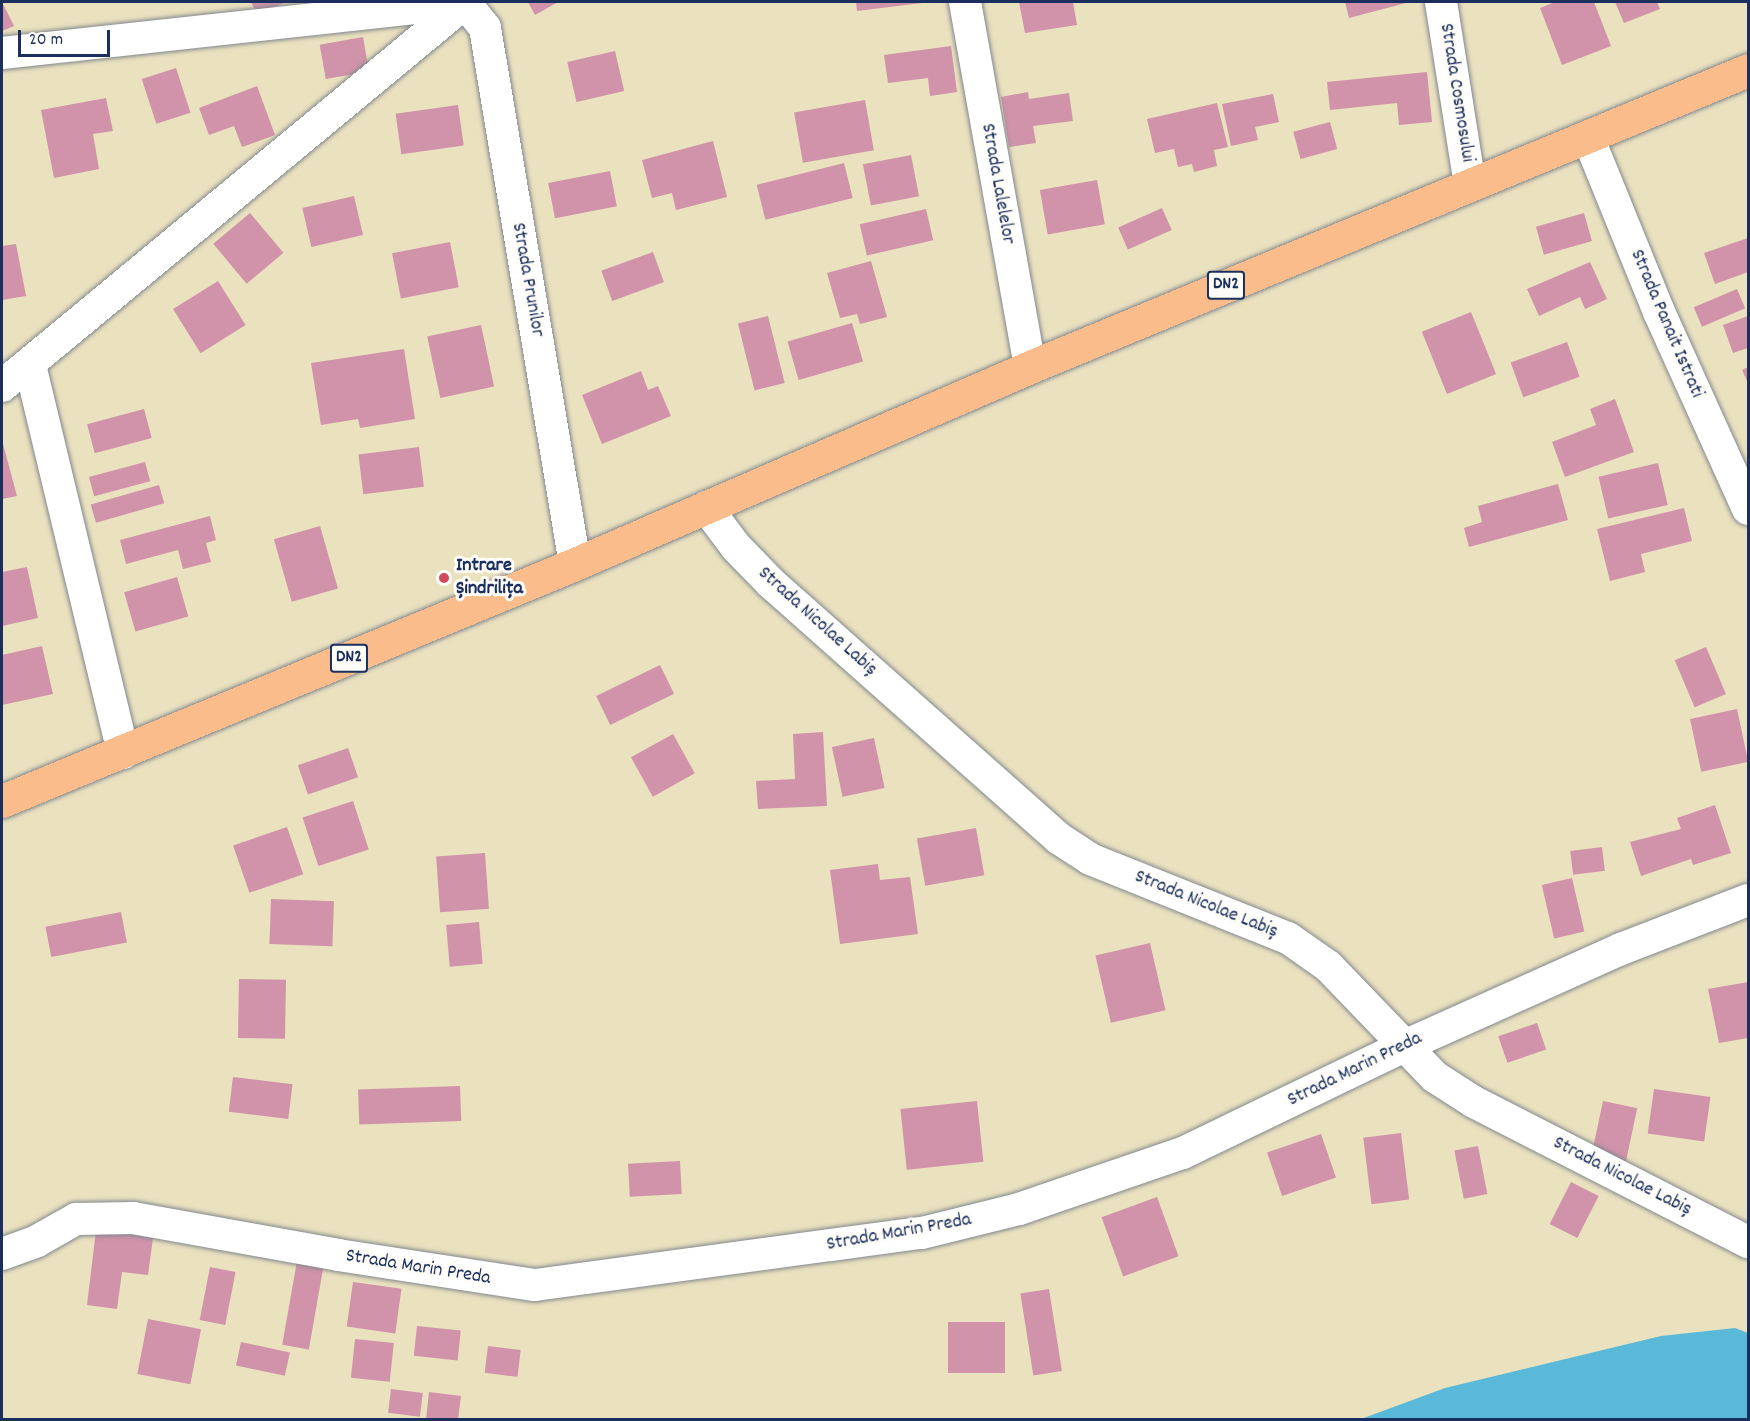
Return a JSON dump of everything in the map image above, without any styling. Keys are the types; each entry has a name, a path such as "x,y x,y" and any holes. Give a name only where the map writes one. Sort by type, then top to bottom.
{"highway":[{"name":"DN2","path":"2,801 123,753 575,564 1030,367 1749,70"}],"street":[{"path":"2,53 466,2"},
{"path":"2,386 466,2"},
{"name":"Strada Prunilor","path":"466,2 485,28 575,564"},
{"name":"Strada Lalelelor","path":"965,2 1030,367"},
{"name":"Strada Cosmosului","path":"1441,2 1470,185"},
{"name":"Strada Panait Istrati","path":"1588,137 1659,312 1749,509"},
{"path":"30,365 123,753"},
{"name":"Strada Nicolae Labiș","path":"706,507 736,547 771,583 1058,838 1090,859 1288,938 1328,966 1402,1047 1435,1077 1474,1102 1749,1242"},
{"name":"Strada Marin Preda","path":"2,1254 37,1241 76,1219 133,1218 338,1256 535,1285 922,1233 1020,1209 1183,1153 1402,1047 1621,948 1749,900"}],"water":[{"path":"1735,1328 1748,1333 1748,1419 1361,1419 1445,1388 1661,1336"}],"building":[{"path":"2,2 14,26 2,31"},
{"path":"251,2 286,2 258,15"},
{"path":"528,2 558,2 535,15"},
{"path":"856,2 922,2 922,3 857,11"},
{"path":"1019,2 1073,2 1077,25 1025,33"},
{"path":"1345,2 1405,2 1406,3 1349,18"},
{"path":"1555,2 1594,2 1611,46 1562,65 1540,8"},
{"path":"1615,2 1657,2 1660,9 1624,23"},
{"path":"363,37 369,71 326,79 320,45"},
{"path":"951,46 957,92 930,96 928,78 888,83 884,55"},
{"path":"615,51 624,91 576,102 567,62"},
{"path":"176,68 191,113 156,124 142,79"},
{"path":"1427,72 1432,122 1399,125 1397,103 1330,110 1327,82"},
{"path":"257,86 275,135 242,147 234,126 209,135 199,108"},
{"path":"1028,92 1029,99 1069,93 1073,121 1033,126 1036,143 1009,147 1001,97"},
{"path":"1273,94 1279,122 1255,127 1258,140 1231,146 1222,104"},
{"path":"106,98 113,131 93,134 99,169 54,178 41,110"},
{"path":"865,100 874,150 803,163 794,113"},
{"path":"1217,103 1228,147 1214,150 1217,166 1194,172 1192,164 1178,167 1174,149 1155,153 1147,119"},
{"path":"458,105 464,146 401,154 396,114"},
{"path":"1330,122 1337,149 1301,159 1293,132"},
{"path":"713,141 727,197 676,210 672,193 652,198 642,160"},
{"path":"911,155 919,196 871,206 863,164"},
{"path":"844,163 853,198 765,220 757,185"},
{"path":"610,171 617,206 555,218 548,183"},
{"path":"1097,180 1105,224 1048,234 1040,190"},
{"path":"354,196 363,235 311,247 302,208"},
{"path":"1162,208 1172,230 1128,249 1118,228"},
{"path":"926,209 933,240 867,255 860,224"},
{"path":"250,213 283,253 247,284 213,244"},
{"path":"1584,213 1592,241 1544,255 1536,227"},
{"path":"1748,238 1748,272 1715,284 1704,253"},
{"path":"450,242 459,287 401,298 392,253"},
{"path":"16,244 26,296 2,300 2,246"},
{"path":"653,252 664,282 612,301 601,271"},
{"path":"871,261 887,317 860,324 857,314 840,318 827,273"},
{"path":"1590,262 1607,299 1585,309 1580,297 1539,316 1527,289"},
{"path":"218,281 246,325 201,353 173,309"},
{"path":"1737,289 1745,308 1702,327 1694,307"},
{"path":"1471,312 1496,374 1447,394 1422,332"},
{"path":"768,316 785,383 755,390 738,323"},
{"path":"1748,316 1748,348 1733,353 1723,325"},
{"path":"852,323 863,361 799,380 788,341"},
{"path":"481,325 494,387 440,398 427,336"},
{"path":"1567,342 1580,377 1523,397 1511,363"},
{"path":"404,349 415,419 360,428 358,419 321,425 311,363"},
{"path":"1748,367 1748,383 1742,370"},
{"path":"641,371 648,390 658,386 671,416 602,444 582,395"},
{"path":"1615,399 1634,452 1565,477 1552,442 1596,425 1590,409"},
{"path":"144,409 152,438 95,453 87,424"},
{"path":"2,440 17,496 2,499"},
{"path":"419,447 424,487 363,494 358,454"},
{"path":"145,462 150,481 94,496 89,477"},
{"path":"1658,463 1668,505 1608,519 1599,477"},
{"path":"1558,484 1568,520 1469,547 1464,528 1482,522 1478,506"},
{"path":"159,485 164,503 96,523 91,505"},
{"path":"1684,508 1692,541 1641,554 1645,572 1610,581 1597,529"},
{"path":"210,516 216,540 206,543 211,562 183,569 178,550 126,564 120,540"},
{"path":"320,526 338,588 292,602 274,539"},
{"path":"27,567 38,618 2,626 2,572"},
{"path":"177,577 188,616 135,632 124,592"},
{"path":"42,646 53,694 2,705 2,655"},
{"path":"1706,647 1726,694 1695,707 1675,660"},
{"path":"660,665 674,694 610,725 596,696"},
{"path":"1737,709 1748,762 1701,772 1690,719"},
{"path":"823,732 827,806 758,809 756,781 795,779 793,734"},
{"path":"673,734 695,773 653,797 631,757"},
{"path":"874,738 885,788 843,797 832,747"},
{"path":"348,748 358,777 308,795 298,765"},
{"path":"353,801 369,850 318,866 303,817"},
{"path":"1715,805 1731,853 1693,865 1691,859 1641,876 1630,842 1681,829 1677,818"},
{"path":"287,827 303,874 249,893 233,846"},
{"path":"976,828 984,875 925,886 917,838"},
{"path":"1602,847 1605,871 1573,875 1570,851"},
{"path":"485,853 489,909 440,912 436,856"},
{"path":"878,864 880,880 910,877 918,934 840,944 830,870"},
{"path":"1572,878 1584,932 1554,939 1542,885"},
{"path":"271,899 334,901 332,946 269,944"},
{"path":"121,912 127,942 51,957 45,927"},
{"path":"479,922 483,964 450,967 446,925"},
{"path":"1150,943 1166,1010 1111,1023 1095,956"},
{"path":"239,979 286,980 285,1039 238,1038"},
{"path":"1748,982 1748,1038 1719,1043 1708,989"},
{"path":"1537,1023 1546,1049 1507,1063 1498,1036"},
{"path":"233,1077 293,1084 288,1119 229,1112"},
{"path":"460,1086 461,1121 359,1125 358,1090"},
{"path":"1654,1089 1710,1097 1704,1141 1648,1134"},
{"path":"977,1101 983,1162 907,1170 900,1109"},
{"path":"1603,1101 1637,1108 1625,1167 1591,1160"},
{"path":"1401,1133 1409,1200 1371,1204 1363,1138"},
{"path":"1321,1134 1336,1177 1282,1196 1267,1153"},
{"path":"1478,1146 1487,1194 1464,1199 1454,1151"},
{"path":"680,1161 682,1194 630,1197 628,1164"},
{"path":"1571,1182 1599,1196 1577,1238 1550,1224"},
{"path":"1157,1197 1179,1256 1123,1276 1102,1217"},
{"path":"96,1230 153,1238 148,1275 122,1272 117,1309 87,1305"},
{"path":"297,1261 324,1266 309,1349 282,1345"},
{"path":"210,1267 236,1272 225,1325 200,1320"},
{"path":"353,1282 402,1289 395,1333 347,1327"},
{"path":"1049,1289 1062,1371 1033,1376 1020,1294"},
{"path":"148,1319 201,1329 190,1384 137,1374"},
{"path":"948,1322 1005,1322 1005,1373 948,1373"},
{"path":"417,1326 461,1331 458,1360 414,1356"},
{"path":"355,1339 394,1343 390,1382 351,1378"},
{"path":"241,1342 290,1352 285,1376 236,1365"},
{"path":"488,1346 521,1350 517,1377 485,1373"},
{"path":"391,1389 423,1393 420,1417 388,1413"},
{"path":"429,1392 461,1396 458,1420 426,1420"}],"place":[{"name":"Intrare Șindrilița","path":"444,578"}]}
